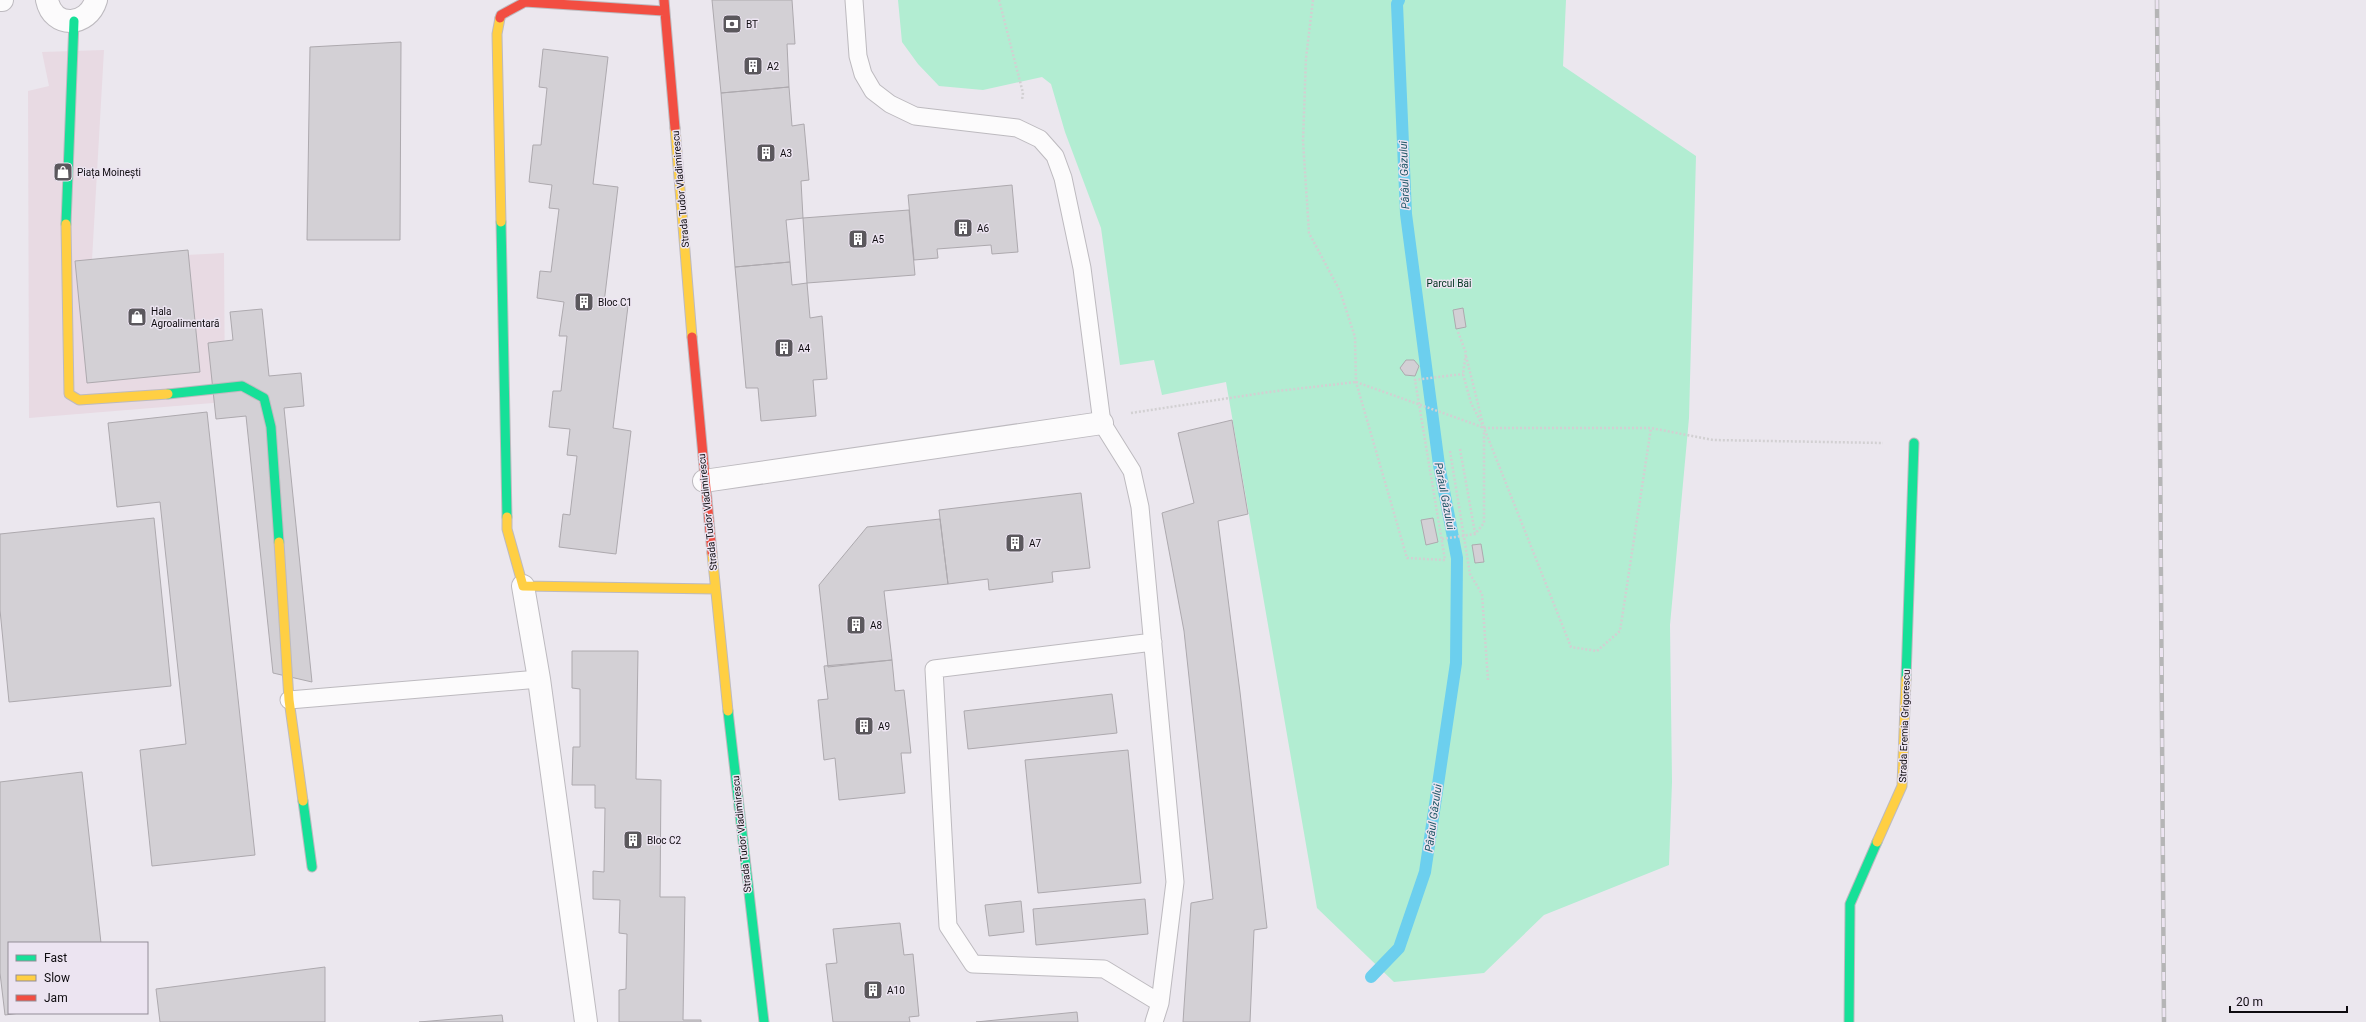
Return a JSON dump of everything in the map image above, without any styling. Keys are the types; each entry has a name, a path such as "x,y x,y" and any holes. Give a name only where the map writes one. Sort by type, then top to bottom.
{"street":[{"path":"48,0 52,11 58,17 74,21 89,14 96,0"},
{"name":"Strada Tudor Vladimirescu","path":"664,0 704,481 744,862 764,1022"},
{"path":"586,1022 539,678 523,586 507,529 497,34 501,16 524,2 664,12"},
{"path":"74,21 66,206 69,394 79,400 138,398 242,386 264,398 271,427 289,700 312,867"},
{"path":"704,481 1102,420"},
{"name":"Strada Eremia Grigorescu","path":"1849,1022 1850,904 1902,786 1914,443"},
{"path":"523,586 715,589"}],"lane":[{"path":"854,0 858,56 863,74 873,91 890,104 914,116 1017,128 1040,139 1055,156 1063,178 1082,268 1102,420 1132,472 1140,507 1175,882 1160,1003 1154,1022"},
{"path":"1153,642 934,669 948,926 960,945 973,964 1104,969 1160,1003"},
{"path":"289,700 539,678"}],"path":[{"path":"999,0 1023,93 1017,128"},
{"path":"1313,0 1306,58 1303,141 1309,233 1340,291 1355,337 1356,382 1407,558 1445,560 1415,380 1463,374"},
{"path":"1442,539 1475,534 1484,523 1484,428 1466,353 1458,332"},
{"path":"1466,353 1463,374 1470,403 1484,428 1571,647 1597,651 1620,631 1651,428"},
{"path":"1102,420 1269,392 1356,382 1484,428 1651,428 1713,440 1914,443"},
{"path":"1460,449 1475,534"},
{"path":"1450,451 1465,535 1470,574 1482,594 1488,680"}],"shaded area":[{"name":"Piața Moinești","path":"104,50 92,260 224,253 225,402 29,418 28,91 49,86 42,52"}],"green space":[{"name":"Parcul Băi","path":"898,0 1566,0 1563,66 1696,156 1689,418 1670,625 1672,782 1669,865 1544,915 1484,973 1394,982 1317,908 1226,382 1162,395 1154,360 1120,365 1101,228 1065,132 1051,84 1042,77 983,90 939,86 918,64 902,42"}],"building":[{"name":"A2","path":"712,0 792,0 795,44 787,44 789,87 721,93"},
{"path":"401,42 400,240 307,240 310,47"},
{"name":"Bloc C1","path":"543,49 608,57 593,184 618,187 604,303 628,306 613,428 631,431 616,554 559,547 563,514 570,515 577,456 567,455 570,429 549,427 553,391 561,391 567,336 559,336 564,302 537,298 540,271 551,272 559,209 549,208 552,185 529,182 533,145 541,145 547,88 539,87"},
{"name":"A3","path":"789,87 792,126 804,124 809,180 801,181 803,218 786,220 790,262 735,267 721,93"},
{"name":"A6","path":"1012,185 1018,252 992,254 991,245 937,249 938,258 914,260 908,195"},
{"name":"A5","path":"909,210 915,275 807,283 803,218"},
{"name":"Hala Agroalimentară","path":"188,250 200,372 87,383 75,261"},
{"name":"A4","path":"790,262 792,285 807,283 810,318 822,316 827,379 813,380 816,416 761,421 758,388 746,388 735,267"},
{"path":"1463,308 1466,327 1456,329 1453,310"},
{"path":"262,309 269,376 301,373 304,406 284,408 312,682 273,673 246,416 216,419 208,343 233,340 230,312"},
{"path":"1406,360 1414,360 1419,366 1415,376 1405,375 1400,368"},
{"path":"207,412 255,855 152,866 140,750 186,744 160,502 117,507 108,423"},
{"path":"1232,420 1248,514 1218,521 1240,692 1267,928 1254,930 1250,1022 1183,1022 1191,903 1213,899 1184,631 1162,513 1194,503 1178,433"},
{"name":"A7","path":"1081,493 1090,568 1052,572 1053,582 989,590 988,579 948,584 939,510"},
{"path":"154,518 171,686 9,702 0,610 0,534"},
{"path":"1433,518 1438,542 1426,545 1421,520"},
{"name":"A8","path":"940,519 948,584 884,591 892,660 828,667 819,585 867,527"},
{"path":"1481,544 1484,562 1475,563 1472,545"},
{"name":"Bloc C2","path":"572,651 638,651 636,779 661,780 660,897 685,897 683,1020 701,1020 701,1022 619,1022 619,990 626,989 627,934 619,933 620,900 593,899 593,871 604,872 605,808 595,808 595,785 572,785 573,747 580,747 580,689 572,688"},
{"name":"A9","path":"892,660 895,691 904,690 911,753 901,753 905,793 839,800 835,758 824,760 818,700 828,699 824,666"},
{"path":"1112,694 1117,733 968,749 964,711"},
{"path":"1128,750 1141,883 1038,893 1025,760"},
{"path":"82,772 101,942 8,942 8,1014 12,1014 5,1015 0,973 0,782"},
{"path":"1145,899 1148,934 1036,945 1033,909"},
{"path":"1021,901 1024,932 989,936 985,905"},
{"name":"A10","path":"900,923 904,955 913,954 919,1016 909,1017 910,1022 833,1022 826,964 837,963 833,929"},
{"path":"325,967 325,1022 160,1022 156,989"},
{"path":"1077,1012 1078,1022 976,1022"},
{"path":"502,1015 503,1022 419,1022"}],"waterway":[{"name":"Pârâul Gâzului","path":"1371,977 1399,948 1425,872 1456,663 1457,558 1439,465 1406,214 1397,4 1399,0"}],"railway":[{"path":"2157,0 2164,1022"}],"traffic: fast":[{"path":"66,224 74,21"},
{"path":"501,222 507,517"},
{"path":"168,394 242,386 264,398 271,427 279,542"},
{"path":"1906,679 1914,443"},
{"path":"728,711 764,1022"},
{"path":"303,801 312,867"},
{"path":"1849,1022 1850,904 1877,842"}],"traffic: slow":[{"path":"500,18 497,34 501,222"},
{"path":"675,128 692,337"},
{"path":"66,224 69,394 79,400 168,394"},
{"path":"507,517 507,529 523,586 715,589"},
{"path":"279,542 289,700 303,801"},
{"path":"712,553 728,711"},
{"path":"1877,842 1902,786 1906,679"}],"traffic: jam":[{"path":"664,0 675,128"},
{"path":"500,18 501,15 525,2 664,11"},
{"path":"692,337 712,553"}],"place":[{"name":"BT","path":"732,24"},
{"name":"A2","path":"753,66"},
{"name":"A3","path":"766,153"},
{"name":"Piața Moinești","path":"63,172"},
{"name":"A6","path":"963,228"},
{"name":"A5","path":"858,239"},
{"name":"Bloc C1","path":"584,302"},
{"name":"Hala Agroalimentară","path":"137,317"},
{"name":"A4","path":"784,348"},
{"name":"A7","path":"1015,543"},
{"name":"A8","path":"856,625"},
{"name":"A9","path":"864,726"},
{"name":"Bloc C2","path":"633,840"},
{"name":"A10","path":"873,990"}]}
